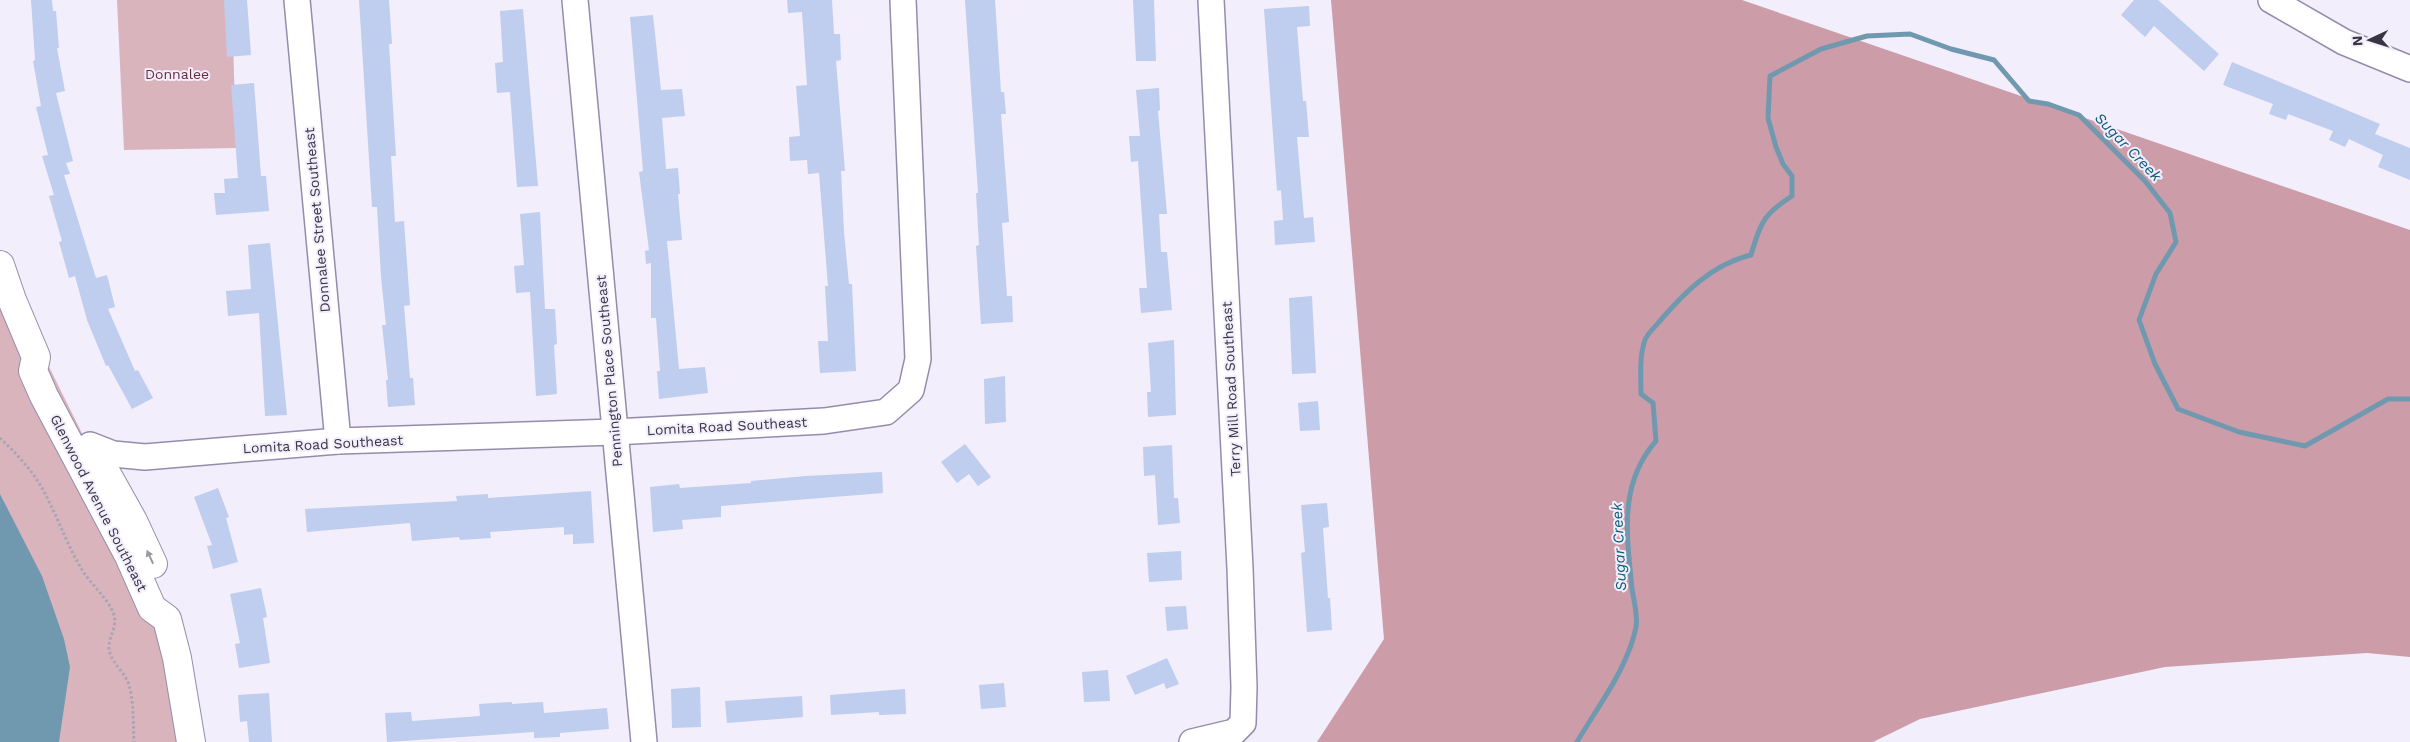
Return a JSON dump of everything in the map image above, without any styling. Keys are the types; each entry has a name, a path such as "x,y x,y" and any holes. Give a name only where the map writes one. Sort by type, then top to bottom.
{"main road":[{"name":"Glenwood Avenue Southeast","path":"0,264 12,300 36,357 33,371 44,396 129,556 152,608 167,619"},
{"path":"36,357 46,361 133,521 169,601 167,619 177,658 191,742"}],"street":[{"name":"Donnalee Street Southeast","path":"296,0 338,441"},
{"name":"Pennington Place Southeast","path":"575,0 644,742"},
{"name":"Lomita Road Southeast","path":"90,445 112,454 145,457 338,441 614,432 824,421 886,412 911,390 918,358 903,0"},
{"name":"Terry Mill Road Southeast","path":"1192,742 1234,732 1243,722 1244,687 1240,568 1211,0"},
{"path":"2271,0 2344,42 2410,69"},
{"path":"114,487 124,474 145,457"}],"path":[{"path":"0,438 41,486 69,546 85,574 106,599 114,614 115,629 108,646 110,656 128,684 133,711 134,742"}],"green space":[{"name":"Donnalee","path":"117,0 232,0 236,148 124,150"},
{"path":"0,268 184,639 186,742 0,742"}],"shaded area":[{"path":"1331,0 1742,0 2410,230 2410,657 2367,653 2165,667 1920,719 1873,742 1317,742 1384,639"}],"water":[{"path":"0,494 42,576 64,639 70,667 59,742 0,742"}],"building":[{"path":"31,0 52,0 53,11 56,11 59,48 57,48 65,91 56,93 73,161 66,163 70,174 64,175 96,278 107,275 115,307 108,309 135,371 138,370 153,398 132,409 108,365 106,366 87,320 75,276 69,278 59,242 62,241 49,196 54,195 42,156 48,155 36,107 41,106 33,61 35,60"},
{"path":"224,0 247,0 251,55 227,57"},
{"path":"359,0 389,0 392,44 389,44 396,156 391,156 395,222 404,221 410,305 404,306 410,378 413,378 415,405 388,407 386,380 388,380 382,325 386,325 377,207 372,207"},
{"path":"787,0 832,0 834,34 840,34 841,60 836,61 845,171 841,171 849,284 852,284 856,371 820,373 818,341 828,341 825,286 828,286 819,173 808,174 807,160 790,161 789,137 800,136 796,86 807,85 802,12 788,13"},
{"path":"965,0 995,0 1001,92 1004,92 1006,114 1001,114 1009,222 1002,223 1007,296 1012,296 1013,322 981,324 976,246 979,245 976,193 978,193"},
{"path":"1133,0 1154,0 1156,61 1136,61"},
{"path":"2134,0 2158,0 2219,54 2204,71 2154,26 2145,37 2121,15"},
{"path":"1309,6 1310,26 1297,27 1303,101 1306,101 1309,137 1297,137 1304,218 1313,217 1315,242 1275,245 1274,221 1283,220 1281,190 1277,191 1264,9"},
{"path":"523,9 538,186 517,187 510,92 497,93 495,63 503,62 500,11"},
{"path":"653,15 661,90 682,89 685,116 662,118 666,169 678,168 680,194 678,194 682,240 667,241 679,369 705,367 708,393 659,399 657,371 660,371 656,318 651,318 651,263 646,264 645,251 649,250 639,172 643,171 630,17"},
{"path":"2232,62 2380,124 2375,134 2410,148 2410,180 2378,167 2383,155 2349,139 2345,147 2329,140 2333,131 2288,114 2286,120 2269,114 2273,104 2223,85"},
{"path":"254,83 261,176 266,176 269,211 216,215 214,193 225,193 224,179 238,178 231,85"},
{"path":"1159,88 1160,110 1158,111 1167,214 1159,214 1161,252 1167,252 1172,310 1141,313 1139,288 1147,288 1138,161 1131,162 1129,136 1140,136 1136,90"},
{"path":"540,212 545,309 555,309 557,344 554,345 557,394 536,396 530,292 516,293 514,266 524,265 520,214"},
{"path":"270,243 287,415 265,416 259,313 228,316 226,291 251,289 248,245"},
{"path":"1312,296 1316,373 1292,374 1289,298"},
{"path":"1174,340 1176,415 1148,417 1147,392 1151,392 1148,343"},
{"path":"1005,376 1006,422 985,424 984,379"},
{"path":"1318,401 1320,430 1300,431 1298,403"},
{"path":"965,444 991,477 978,486 969,474 957,483 941,462"},
{"path":"1172,445 1174,498 1178,498 1180,523 1158,525 1155,475 1144,476 1143,447"},
{"path":"882,472 883,493 721,506 721,517 682,520 683,529 653,532 650,487 679,484 680,488 751,483 751,481 806,476"},
{"path":"218,488 229,517 226,518 238,562 213,569 207,546 212,545 194,497"},
{"path":"591,491 594,543 573,544 573,534 564,535 564,527 490,532 491,538 460,540 459,537 412,541 410,523 307,532 305,509 457,501 456,496 488,494 488,498"},
{"path":"1327,503 1329,527 1323,528 1332,630 1307,632 1301,553 1305,552 1301,505"},
{"path":"1181,551 1182,580 1149,582 1147,553"},
{"path":"261,588 267,617 263,618 270,663 239,668 235,644 240,643 230,594"},
{"path":"1186,606 1188,629 1167,631 1165,607"},
{"path":"1167,658 1179,684 1166,689 1164,683 1135,695 1126,676"},
{"path":"1108,670 1110,701 1084,702 1082,672"},
{"path":"1004,683 1006,707 981,709 979,685"},
{"path":"700,687 701,727 672,728 671,689"},
{"path":"905,689 906,714 879,715 879,712 831,715 830,695"},
{"path":"269,693 272,742 249,742 247,721 240,722 238,695"},
{"path":"802,696 803,717 727,723 725,701"},
{"path":"512,702 512,704 543,702 544,713 607,708 609,729 560,733 560,737 534,738 534,732 387,742 385,713 411,712 412,721 480,716 479,704"}],"waterway":[{"name":"Sugar Creek","path":"1577,742 1619,672 1632,642 1636,627 1628,550 1628,511 1630,493 1636,475 1644,458 1656,441 1653,403 1641,394 1641,360 1645,340 1669,311 1700,281 1724,265 1751,255 1764,220 1775,208 1792,196 1792,176 1783,164 1768,118 1770,76 1821,49 1867,36 1910,34 1951,49 1994,60 2029,101 2048,104 2079,115 2145,181 2170,213 2176,242 2156,274 2139,320 2155,364 2178,409 2239,432 2305,446 2388,399 2410,399"}]}
